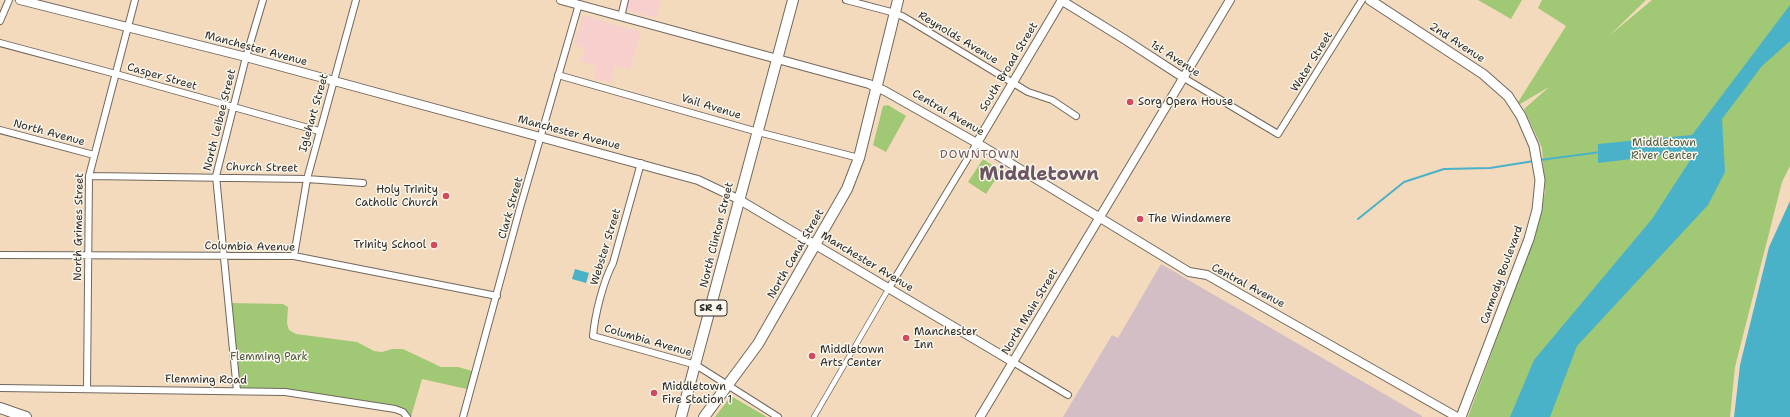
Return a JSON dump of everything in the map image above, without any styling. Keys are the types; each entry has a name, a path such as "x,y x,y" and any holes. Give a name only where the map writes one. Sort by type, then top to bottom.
{"main road":[{"name":"SR 4","path":"777,60 793,0"},
{"name":"North Canal Street","path":"704,417 758,344 847,189 859,158 898,0"},
{"name":"2nd Avenue","path":"1370,0 1483,74 1508,96 1521,116"},
{"name":"North Clinton Street","path":"680,417 696,365 738,199 777,60"},
{"name":"Carmody Boulevard","path":"1461,417 1529,239 1536,210 1540,180 1534,146 1521,116"},
{"path":"0,408 26,417"}],"street":[{"path":"0,21 9,0"},
{"name":"Manchester Avenue","path":"20,0 246,57 541,138 641,163 698,180 738,199 1068,395"},
{"name":"North Grimes Street","path":"87,388 87,255 89,176 135,0"},
{"name":"North Leibee Street","path":"237,391 216,176 246,57 263,0"},
{"name":"Iglehart Street","path":"294,256 306,178 356,0"},
{"name":"Central Avenue","path":"561,0 876,87 902,100 977,143 1189,272 1209,276 1457,417"},
{"path":"620,16 625,0"},
{"name":"Reynolds Avenue","path":"846,0 894,13 1012,83 1028,92 1052,100 1076,116"},
{"name":"1st Avenue","path":"1061,0 1184,78 1278,134"},
{"name":"South Broad Street","path":"889,288 977,143 1061,0"},
{"name":"North Main Street","path":"980,417 1230,0"},
{"name":"Water Street","path":"1278,134 1362,0"},
{"name":"Clark Street","path":"464,417 579,4"},
{"name":"Casper Street","path":"0,43 319,131"},
{"name":"Vail Avenue","path":"558,75 758,132 859,158"},
{"name":"North Avenue","path":"0,130 94,155"},
{"name":"Webster Street","path":"593,336 594,324 608,272 613,263 641,163"},
{"name":"Church Street","path":"89,176 154,178 216,176 306,178 363,183"},
{"name":"Columbia Avenue","path":"0,255 225,257 294,256 497,296"},
{"path":"814,417 889,288"},
{"name":"Columbia Avenue","path":"593,336 696,365 778,417"},
{"name":"Flemming Road","path":"0,388 87,388 285,392 395,409 403,412 407,417"}],"shaded area":[{"path":"628,0 661,0 656,18 625,10"},
{"path":"583,15 641,32 630,70 615,66 611,83 594,79 597,66 580,61 585,49 574,45"},
{"path":"1161,264 1422,417 1063,417 1112,335 1118,338"}],"green space":[{"path":"1478,0 1522,0 1511,19"},
{"name":"Middletown River Center","path":"1542,0 1646,0 1609,36 1652,0 1790,0 1790,166 1782,182 1735,367 1730,417 1468,417 1536,232 1545,192 1542,148 1524,109 1549,87 1515,107 1566,26 1538,8"},
{"path":"888,105 906,116 886,152 873,145 883,106"},
{"path":"983,159 1001,171 986,194 968,182"},
{"name":"Flemming Park","path":"229,303 283,304 288,307 287,323 289,330 296,334 357,342 374,351 382,352 392,349 403,349 441,367 458,367 476,372 471,390 422,379 411,417 407,417 403,412 285,392 237,391"},
{"path":"731,396 767,417 715,417"}],"water":[{"path":"1790,5 1790,41 1762,66 1722,119 1725,172 1708,205 1577,346 1550,417 1510,417 1534,360 1652,219 1689,162 1682,153 1598,163 1598,144 1692,135"},
{"path":"1790,201 1790,417 1734,417 1740,365 1769,247"},
{"path":"575,269 589,273 586,283 572,279"}],"waterway":[{"path":"1540,160 1601,152"},
{"path":"1358,219 1404,182 1444,169 1490,168 1534,161"}],"place":[{"name":"Sorg Opera House","path":"1130,102"},
{"name":"Holy Trinity Catholic Church","path":"446,196"},
{"name":"The Windamere","path":"1140,219"},
{"name":"Trinity School","path":"434,245"},
{"name":"Manchester Inn","path":"906,338"},
{"name":"Middletown Arts Center","path":"812,356"},
{"name":"Middletown Fire Station 1","path":"654,393"}],"district":[{"name":"DOWNTOWN","path":"980,155"},
{"name":"Middletown","path":"1039,175"}]}
